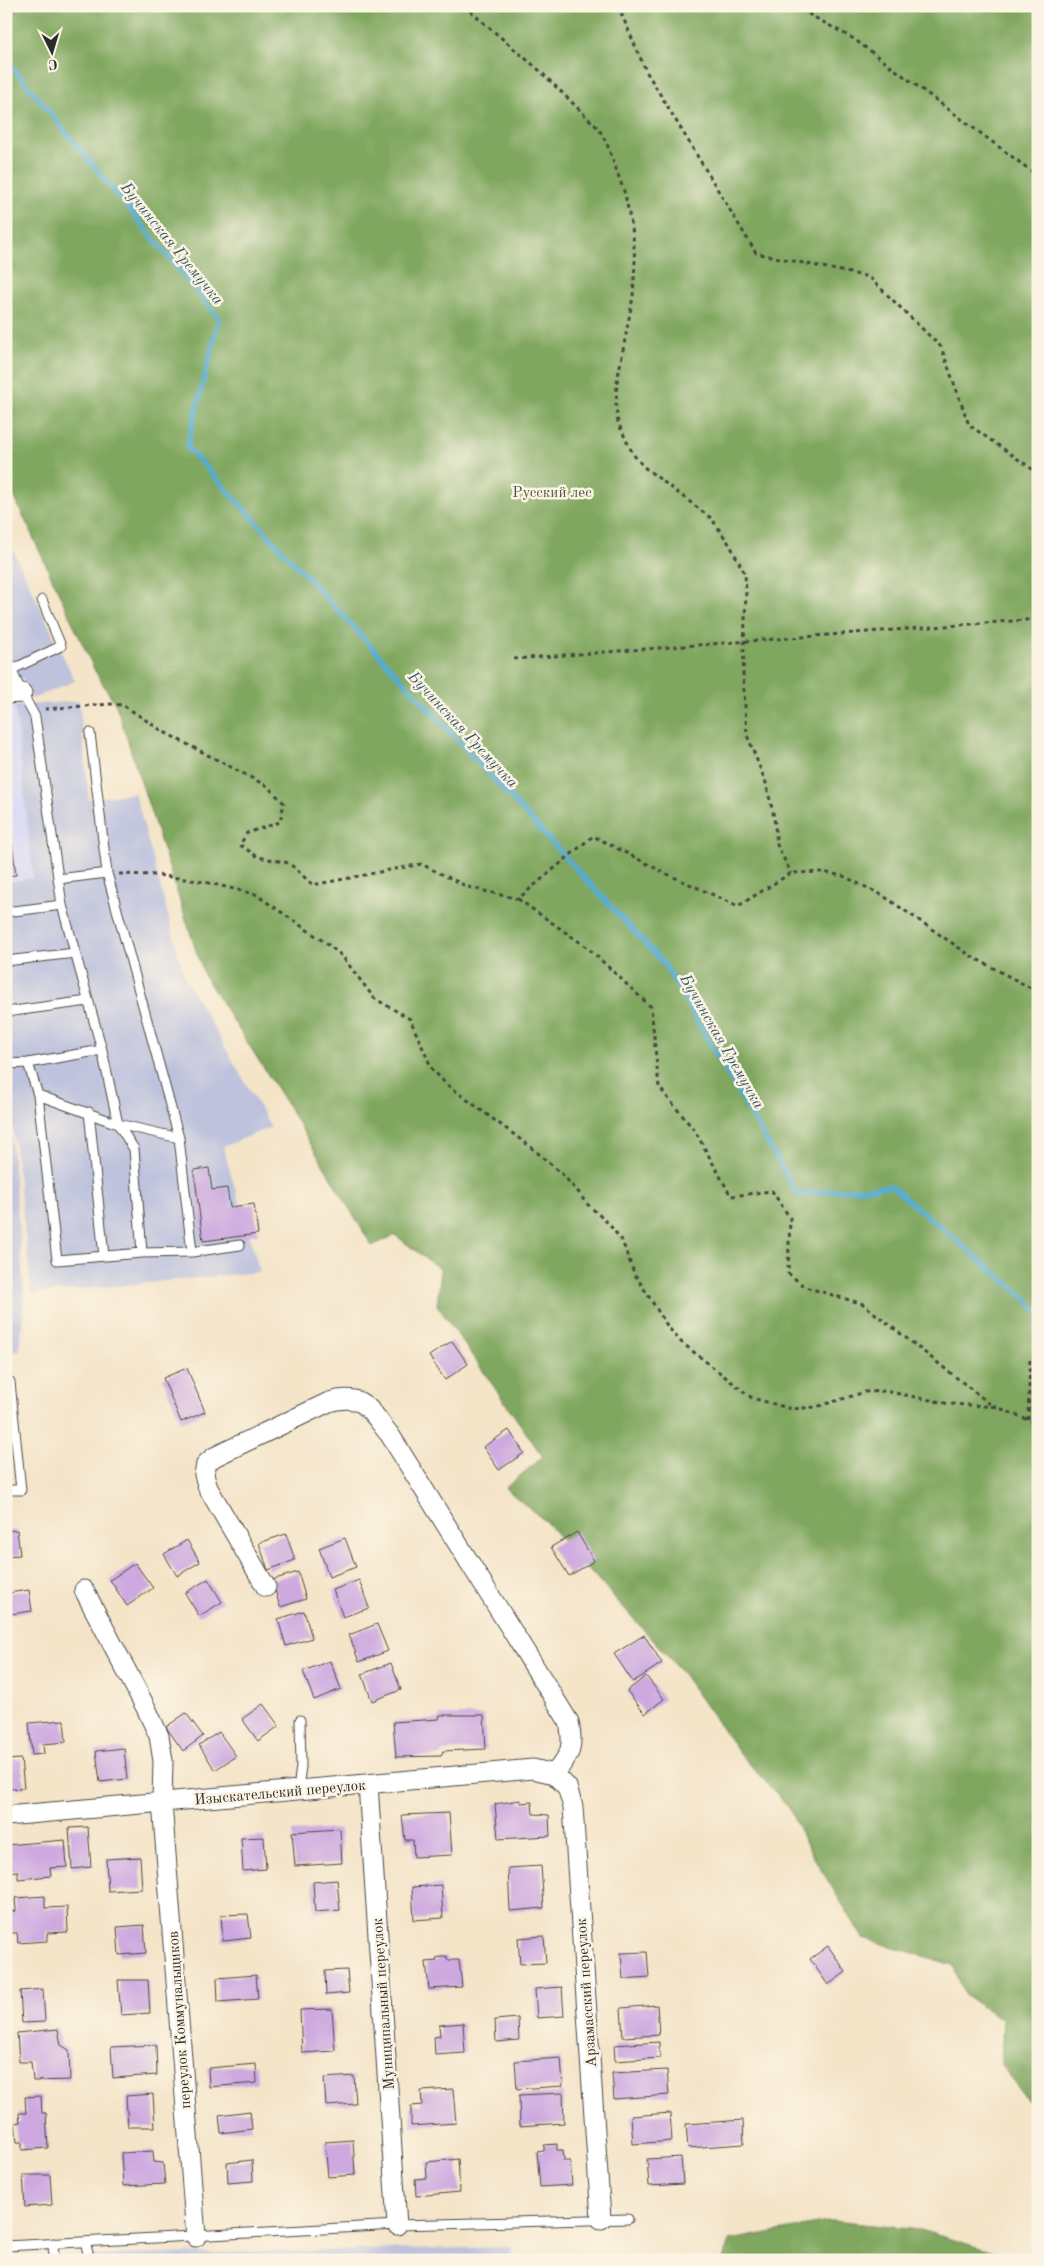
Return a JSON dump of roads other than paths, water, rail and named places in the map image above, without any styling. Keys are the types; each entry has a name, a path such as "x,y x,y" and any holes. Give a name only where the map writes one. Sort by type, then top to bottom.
{"street":[{"path":"266,1587 208,1488 204,1475 206,1464 214,1457 329,1402 345,1397 362,1402 390,1435 570,1722 572,1746 568,1757 554,1774"},
{"name":"переулок Коммунальщиков","path":"84,1590 159,1736 163,1761 162,1803 196,2237"},
{"name":"Изыскательский переулок","path":"6,1816 533,1769 554,1774"},
{"name":"Арзамасский переулок","path":"554,1774 567,1787 573,1807 601,2219"},
{"name":"Муниципальный переулок","path":"368,1784 397,2225"}],"lane":[{"path":"11,670 61,646 42,600"},
{"path":"6,658 11,670 14,694 32,710 35,717 62,905 102,1050 118,1124 134,1149 142,1253"},
{"path":"90,733 107,873 179,1138 192,1252"},
{"path":"58,879 107,873"},
{"path":"6,912 62,905"},
{"path":"6,961 75,953"},
{"path":"6,1012 88,1001"},
{"path":"6,1064 28,1064 102,1050"},
{"path":"28,1064 38,1095 57,1260 142,1253 192,1252 240,1245"},
{"path":"38,1095 118,1124 179,1138"},
{"path":"89,1112 104,1256"},
{"path":"6,1382 10,1382 21,1490 6,1490"},
{"path":"298,1789 301,1766 300,1720"},
{"path":"6,2246 397,2225 628,2219"},
{"path":"85,2242 90,2260"},
{"path":"53,2243 54,2260"}],"waterway":[{"name":"Бучинская Гремучка","path":"6,59 219,319 187,447 665,965 797,1194 891,1186 1028,1300 1038,1313"}],"park label":[{"name":"Русский лес","path":"552,492"}]}
